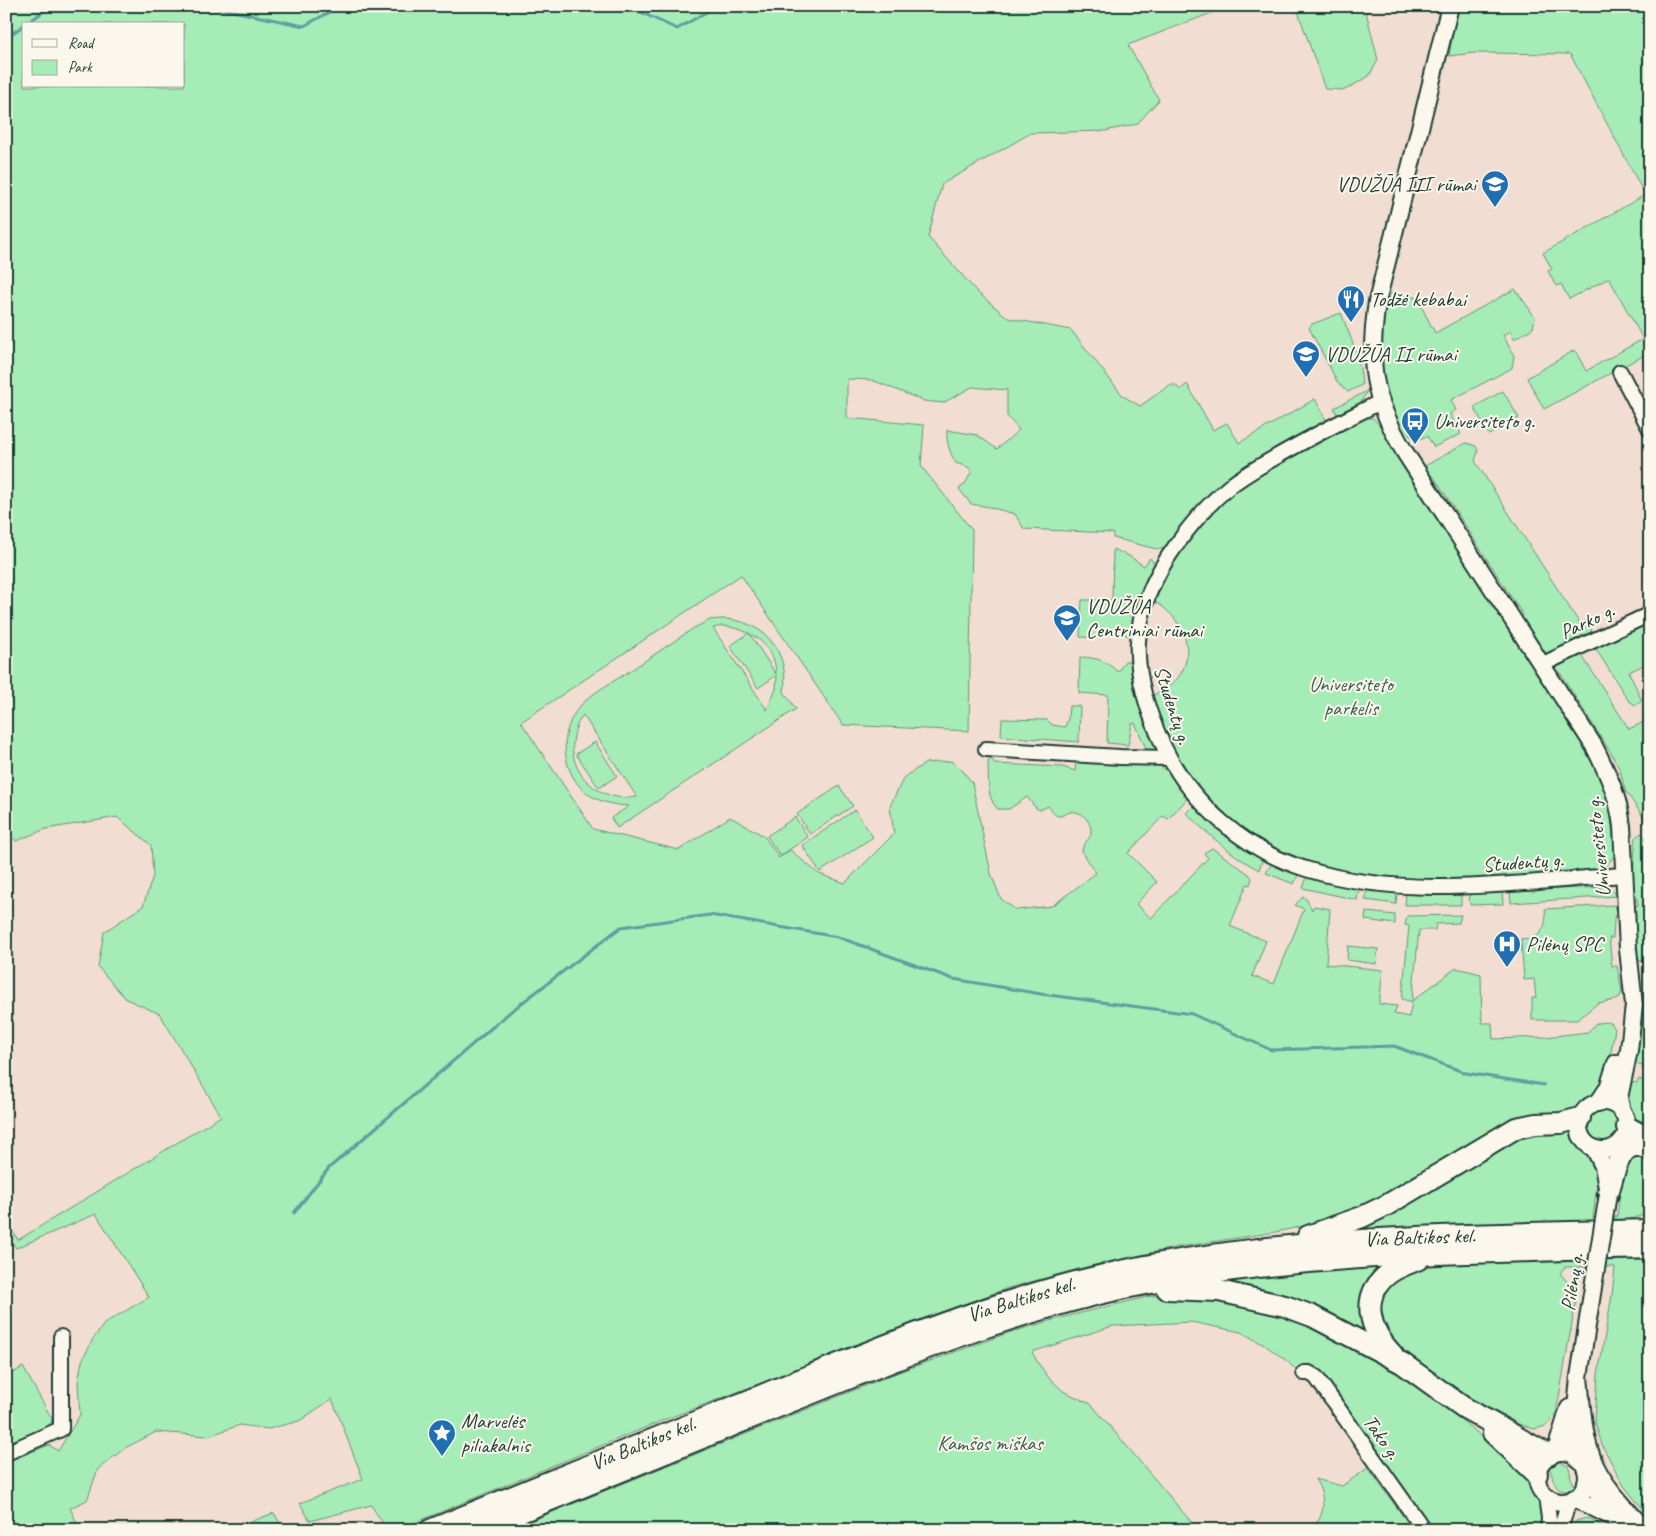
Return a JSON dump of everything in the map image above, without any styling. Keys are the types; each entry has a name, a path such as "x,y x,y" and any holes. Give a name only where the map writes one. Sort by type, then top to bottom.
{"highway":[{"path":"1283,1246 1362,1217 1387,1205 1516,1128 1536,1124 1561,1123 1580,1118"},
{"path":"1624,1119 1650,1139"},
{"path":"1608,1194 1617,1163 1624,1152 1635,1146 1650,1150"},
{"path":"1623,1230 1650,1217"},
{"name":"Via Baltikos kel.","path":"430,1530 892,1342 991,1307 1105,1275 1186,1259 1344,1240 1650,1230"},
{"name":"Via Baltikos kel.","path":"477,1530 896,1360 981,1328 1123,1289 1225,1271 1340,1258 1650,1248"},
{"path":"1402,1363 1385,1347 1376,1333 1370,1315 1372,1297 1379,1283 1391,1272 1431,1254"},
{"path":"1123,1289 1219,1291 1285,1306 1312,1316 1402,1363 1464,1407 1537,1474"},
{"path":"1464,1407 1552,1454"}],"main road":[{"name":"Universiteto g.","path":"1450,6 1377,302 1372,345 1375,383 1380,402 1391,428 1404,451 1594,746 1612,782 1620,812 1628,949 1634,993 1634,1016 1619,1098 1624,1119"},
{"name":"Universiteto g.","path":"1598,1103 1608,1088 1615,1068 1625,1004 1628,949"},
{"path":"1598,1103 1611,1104 1624,1119 1625,1134 1616,1146 1609,1149 1601,1150 1587,1144 1580,1132 1580,1118 1587,1109 1598,1103"},
{"name":"Pilėnų g.","path":"1577,1458 1573,1441 1579,1377 1613,1154 1616,1146"},
{"name":"Pilėnų g.","path":"1594,1148 1603,1166 1608,1194"},
{"path":"1579,1377 1589,1448 1596,1465 1612,1492 1644,1530"},
{"name":"Pilėnų g.","path":"1552,1454 1579,1377"},
{"path":"1567,1452 1577,1458 1586,1471 1586,1482 1582,1491 1574,1498 1562,1501 1546,1496 1539,1486 1537,1474 1541,1463 1552,1454 1567,1452"},
{"path":"1586,1482 1596,1493 1644,1530"},
{"path":"1574,1498 1638,1530"}],"street":[{"path":"1620,372 1650,429"},
{"name":"Studentų g.","path":"1380,402 1286,452 1230,486 1190,526 1165,560 1142,610 1138,629 1138,669 1155,728 1169,758 1197,796 1238,835 1271,855 1306,869 1384,885 1426,887 1624,875"},
{"name":"Parko g.","path":"1541,665 1650,614"},
{"path":"986,749 1169,758"},
{"path":"6,1453 61,1429 61,1337"},
{"name":"Tako g.","path":"1304,1373 1309,1373 1316,1377 1424,1530"},
{"path":"1546,1496 1549,1518 1548,1530"},
{"path":"1560,1530 1566,1510 1574,1498"}],"green space":[{"path":"6,6 1230,6 1128,45 1159,100 1137,124 1105,131 1031,133 942,184 928,237 977,292 1008,318 1071,330 1123,396 1140,406 1170,385 1176,385 1180,390 1187,384 1213,430 1227,423 1239,443 1315,399 1327,422 1261,457 1230,478 1202,503 1162,549 1159,549 1113,538 1113,533 1024,529 1015,514 971,504 959,489 965,484 972,471 968,467 956,463 949,447 947,430 977,435 997,449 1019,430 1007,416 1007,390 972,387 943,403 924,401 872,380 847,379 847,418 924,425 921,466 972,530 969,731 843,725 741,575 521,722 593,829 679,850 730,817 764,836 779,858 790,850 819,874 845,883 894,834 890,806 904,777 926,763 951,761 963,771 972,783 991,874 1001,899 1016,910 1052,906 1096,873 1082,851 1091,830 1087,819 1081,814 1070,812 1057,816 1048,806 1040,810 1036,808 1027,797 1009,809 998,809 994,805 990,794 988,782 989,760 992,759 995,764 1063,767 1075,771 1076,762 1157,764 1170,773 1188,796 1168,819 1163,816 1128,853 1157,882 1136,904 1151,918 1208,858 1204,853 1212,848 1252,878 1250,885 1247,884 1230,926 1266,941 1252,976 1274,984 1304,909 1295,905 1303,897 1307,900 1312,910 1314,906 1330,909 1326,964 1383,970 1379,1004 1397,1006 1394,1014 1409,1017 1412,1002 1402,999 1409,926 1405,925 1407,916 1461,915 1459,923 1436,924 1435,930 1419,930 1412,1001 1456,968 1481,974 1482,1023 1492,1023 1493,1039 1546,1037 1588,1032 1598,1023 1604,1022 1611,1023 1615,1029 1610,1057 1596,1096 1571,1116 1525,1118 1382,1198 1336,1219 1276,1232 1178,1247 1090,1266 1008,1288 909,1324 661,1421 402,1528 387,1530 371,1505 310,1521 300,1503 363,1479 332,1399 299,1421 268,1429 240,1425 208,1436 156,1432 125,1448 98,1469 87,1500 70,1508 80,1530 6,1530 6,1462 49,1445 58,1451 80,1415 78,1382 82,1361 93,1339 105,1323 149,1297 96,1214 16,1248 6,1234 6,1220 18,1240 221,1116 160,1014 126,999 98,967 104,932 143,906 153,876 151,845 117,817 46,829 16,841 6,828"},
{"path":"1296,6 1375,6 1366,12 1378,60 1369,76 1345,90 1325,89"},
{"path":"1458,6 1650,6 1650,352 1544,409 1527,378 1575,350 1586,371 1643,339 1609,278 1569,299 1561,284 1556,286 1548,271 1552,269 1543,253 1645,195 1570,54 1473,53 1449,56"},
{"path":"1515,289 1535,317 1533,328 1514,339 1511,331 1503,335 1514,356 1512,368 1451,400 1456,410 1450,414 1461,434 1434,447 1427,436 1419,439 1410,436 1398,423 1390,408 1380,368 1380,327 1387,294 1393,293 1417,298 1435,333"},
{"path":"1341,313 1360,366 1362,385 1348,392 1338,383 1309,328 1312,324"},
{"path":"1367,391 1361,402 1338,416 1334,408"},
{"path":"1503,391 1519,418 1489,435 1474,407"},
{"name":"Universiteto parkelis","path":"1364,418 1373,418 1380,426 1505,625 1591,756 1609,800 1615,855 1606,866 1597,871 1426,881 1371,876 1336,869 1303,859 1271,846 1242,828 1216,806 1193,780 1173,749 1151,696 1177,679 1185,665 1187,654 1183,634 1178,624 1172,615 1155,602 1173,559 1200,525 1231,494 1269,469"},
{"path":"1466,443 1476,446 1478,451 1475,461 1582,627 1586,626 1592,630 1591,634 1547,656 1542,653 1520,617 1523,615 1434,477 1431,479 1425,466"},
{"path":"1113,549 1129,556 1144,566 1150,558 1155,564 1136,613 1132,634 1128,636 1124,634 1119,626 1101,636 1080,637 1082,600 1112,600"},
{"path":"721,619 736,620 749,624 761,631 778,650 785,677 784,692 796,709 617,828 611,818 629,806 603,802 582,789 577,783 568,766 566,757 565,747 568,728 577,710 594,694 694,628 710,620","holes":["722,626 732,627 749,633 730,646 758,688 777,675 776,689 767,710 713,628","749,634 759,640 771,654 775,663 776,674","583,715 637,797 611,796 599,791 580,773 575,762 573,750 575,731"]},
{"path":"1650,619 1650,662 1629,672 1642,701 1635,705 1628,700 1596,649 1598,644"},
{"path":"1579,651 1629,729 1650,719 1650,827 1625,790 1620,770 1611,753 1557,668 1557,663"},
{"path":"1080,657 1101,660 1118,672 1125,661 1130,661 1138,700 1156,747 1154,752 1148,753 1135,723 1132,724 1128,745 1107,743 1108,695 1079,693"},
{"path":"1069,706 1080,706 1079,742 1001,736 1002,719 1047,720 1052,725 1065,727"},
{"path":"595,742 617,776 599,788 576,754"},
{"path":"839,786 853,806 810,834 797,814"},
{"path":"1193,806 1229,836 1263,858 1259,870 1221,844 1186,813"},
{"path":"855,810 873,837 820,872 802,845"},
{"path":"795,817 808,837 780,856 767,836"},
{"path":"1641,833 1650,844 1650,1067 1642,1069 1643,1066 1635,1064 1645,996 1646,961 1638,961 1633,938 1632,907 1638,905 1636,894 1632,894 1636,837"},
{"path":"1272,863 1299,873 1294,884 1266,873"},
{"path":"1307,877 1331,884 1359,888 1357,900 1303,888"},
{"path":"1605,887 1612,889 1617,896 1511,903 1510,891"},
{"path":"1367,890 1397,892 1396,904 1365,900"},
{"path":"1502,891 1503,904 1470,905 1469,895"},
{"path":"1406,894 1461,895 1461,905 1405,905"},
{"path":"1615,905 1613,938 1609,938 1612,966 1617,966 1622,992 1619,998 1598,1003 1577,1020 1532,1020 1532,998 1536,998 1534,979 1524,980 1521,939 1533,938 1543,930 1546,917 1545,909"},
{"path":"1366,912 1395,915 1395,924 1365,920"},
{"path":"1348,946 1378,949 1376,964 1347,960"},
{"path":"1639,1079 1650,1083 1644,1123 1650,1126 1650,1136 1637,1121 1627,1100 1631,1082 1637,1083"},
{"path":"1603,1109 1615,1114 1620,1126 1615,1138 1603,1143 1591,1138 1586,1126 1591,1114"},
{"path":"1563,1130 1572,1132 1597,1163 1598,1175 1593,1218 1617,1217 1620,1191 1628,1161 1639,1154 1650,1156 1649,1212 1635,1218 1616,1222 1340,1231 1519,1133"},
{"path":"1650,1260 1650,1514 1643,1509 1624,1486 1602,1445 1595,1422 1598,1374 1615,1267 1565,1267 1560,1273 1577,1294 1556,1414 1546,1426 1534,1429 1519,1424 1471,1398 1411,1362 1197,1283 1267,1273 1390,1265"},
{"name":"Kamšos miškas","path":"1185,1294 1279,1310 1379,1359 1454,1414 1523,1470 1529,1477 1536,1497 1546,1510 1543,1530 1430,1530 1310,1369 1303,1366 1297,1371 1287,1361 1266,1346 1241,1332 1191,1322 1113,1326 1032,1352 1048,1377 1063,1391 1091,1404 1198,1530 508,1530 899,1372 1008,1333 1151,1296"},
{"path":"23,1367 52,1419 51,1424 6,1445 6,1377"},
{"path":"1559,1461 1569,1467 1575,1486 1568,1490 1559,1489 1556,1486 1548,1466"},
{"path":"1368,1468 1413,1530 1309,1530 1319,1519 1323,1506 1321,1492 1315,1479 1342,1486"},
{"path":"274,1513 284,1530 228,1530"},
{"path":"1586,1518 1609,1530 1572,1530 1576,1521"}],"waterway":[{"path":"29,22 51,6"},
{"path":"209,6 304,26 335,9 361,6"},
{"path":"627,6 677,29 717,6"},
{"path":"6,38 22,26"},
{"path":"294,1213 329,1168 510,1012 621,927 710,915 838,937 953,979 1041,994 1192,1014 1271,1050 1394,1046 1466,1073 1544,1085"},
{"path":"1381,1530 1391,1523"}],"place":[{"name":"VDUŽŪA III rūmai","path":"1495,208"},
{"name":"Todžė kebabai","path":"1351,323"},
{"name":"VDUŽŪA II rūmai","path":"1306,378"},
{"name":"Universiteto g.","path":"1415,445"},
{"name":"VDUŽŪA Centriniai rūmai","path":"1067,642"},
{"name":"Pilėnų SPC","path":"1507,968"},
{"name":"Marvelės piliakalnis","path":"442,1457"}]}
